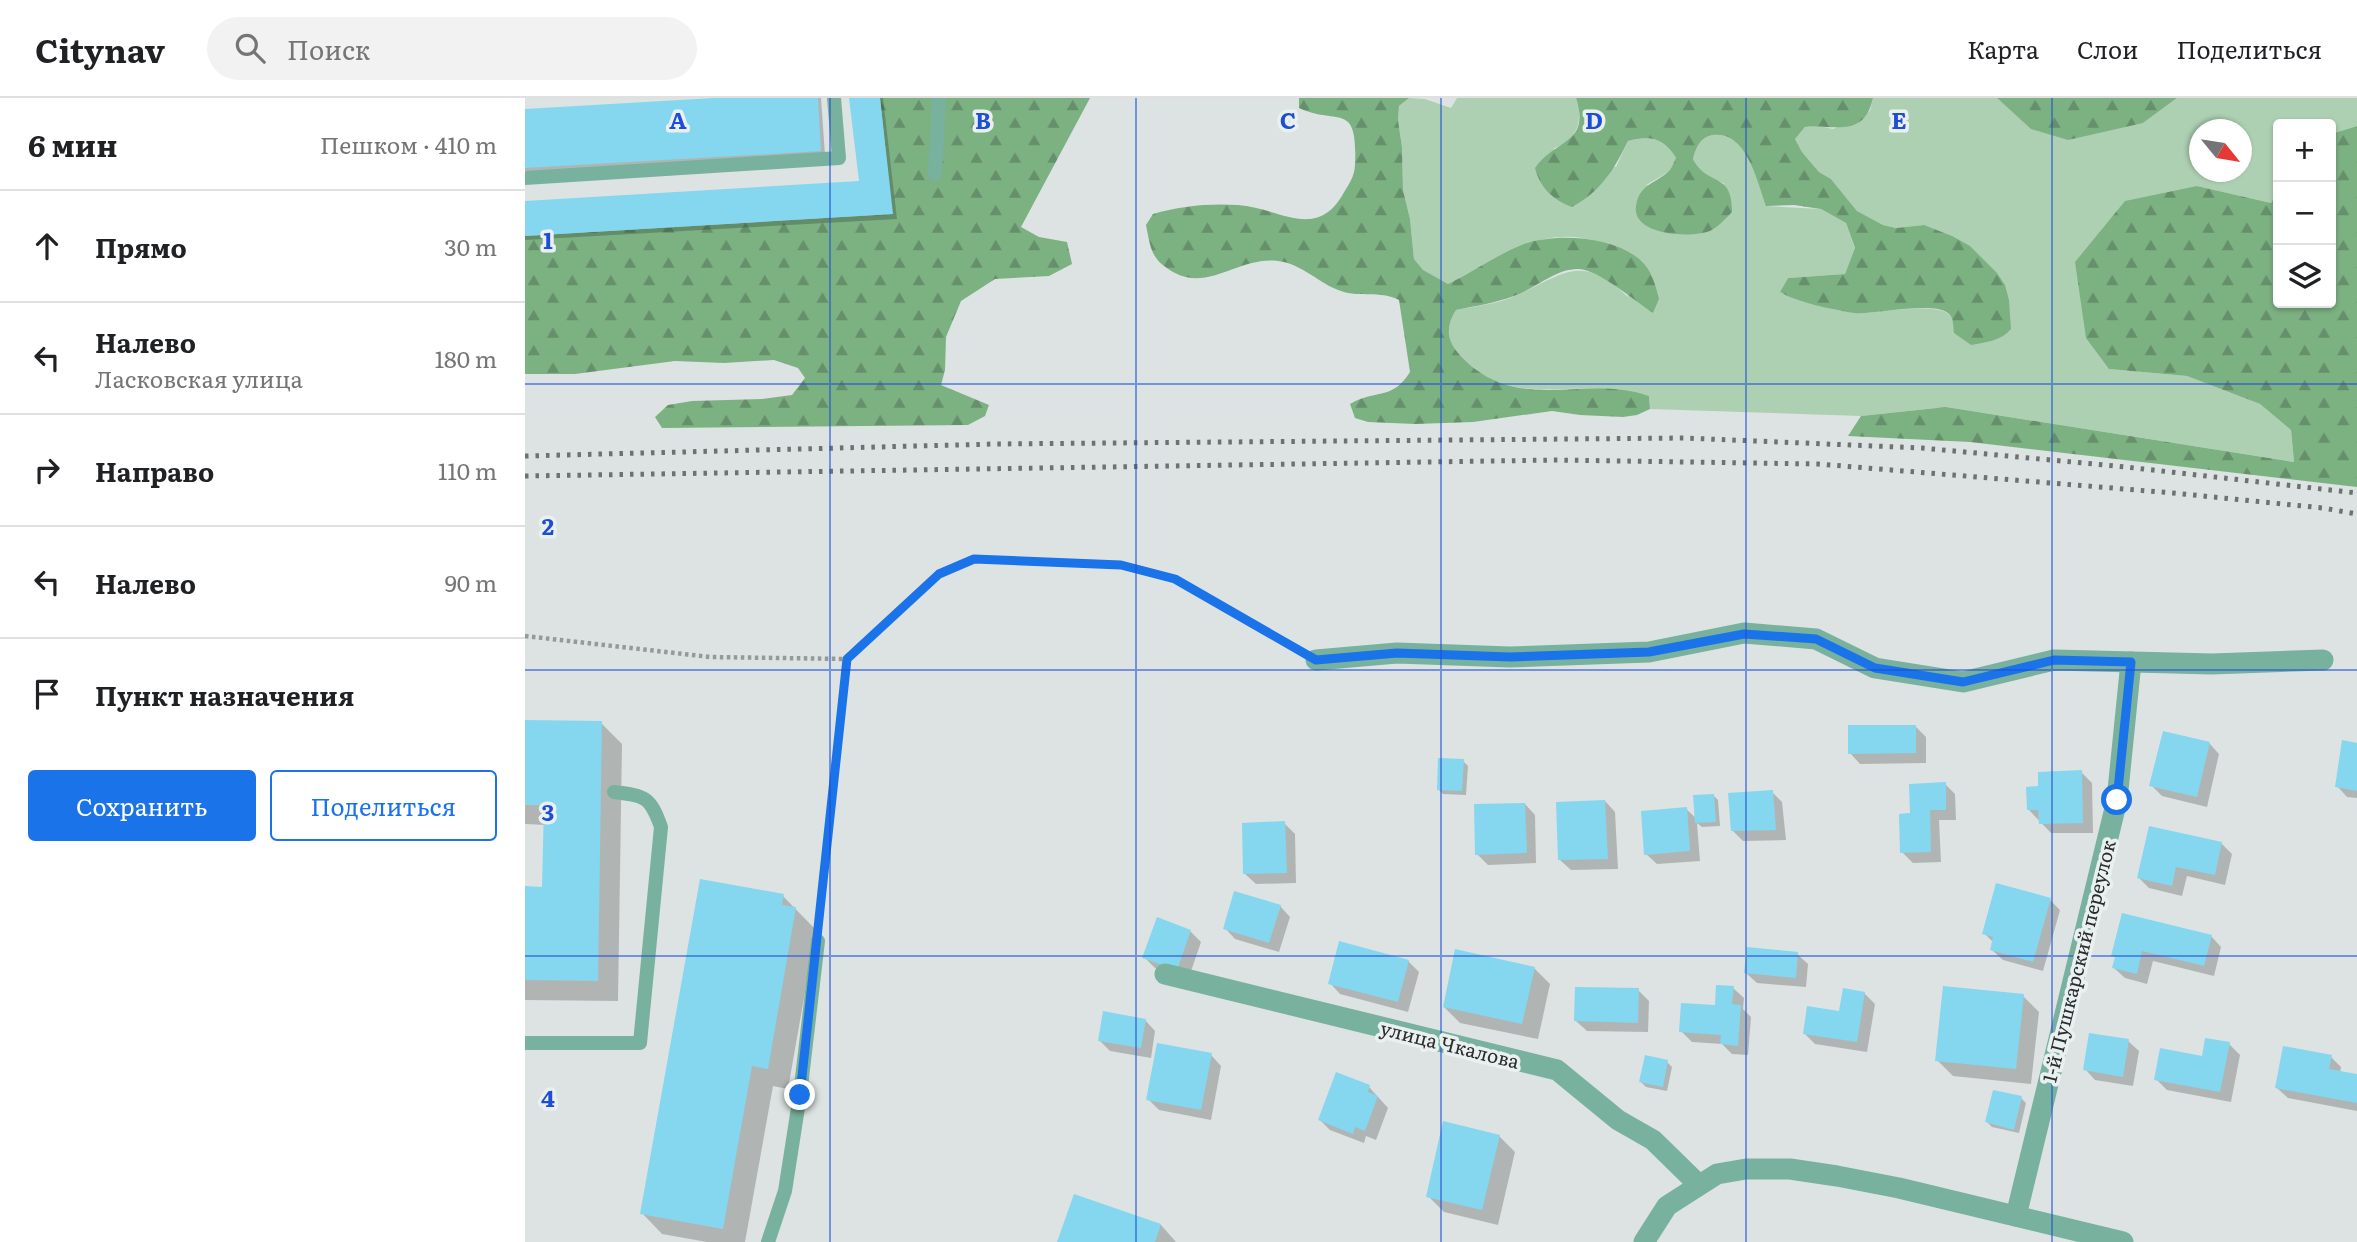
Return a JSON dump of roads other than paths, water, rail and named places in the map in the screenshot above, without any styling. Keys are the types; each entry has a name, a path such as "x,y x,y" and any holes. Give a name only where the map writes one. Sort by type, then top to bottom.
{"street":[{"path":"1316,660 1397,653 1510,657 1649,652 1744,634 1816,639 1875,668 1963,682 2054,660 2212,664 2323,660"},
{"name":"1-й Пушкарский переулок","path":"2016,1216 2117,800 2131,662"},
{"name":"улица Чкалова","path":"1165,974 1557,1070 1618,1120 1653,1140 1699,1185"},
{"path":"1644,1242 1667,1206 1717,1174 1746,1169 1790,1169 1899,1188 2123,1242"}],"lane":[{"path":"525,178 839,158 834,98"},
{"path":"935,174 939,98"},
{"path":"525,1043 640,1043 661,827 654,806 642,795 614,792"},
{"path":"768,1242 785,1191 800,1095 818,941"}],"railway":[{"path":"525,456 995,444 1684,438 1922,448 2357,493"},
{"path":"525,476 1556,460 1818,464 2173,493 2323,508 2357,514"}]}
